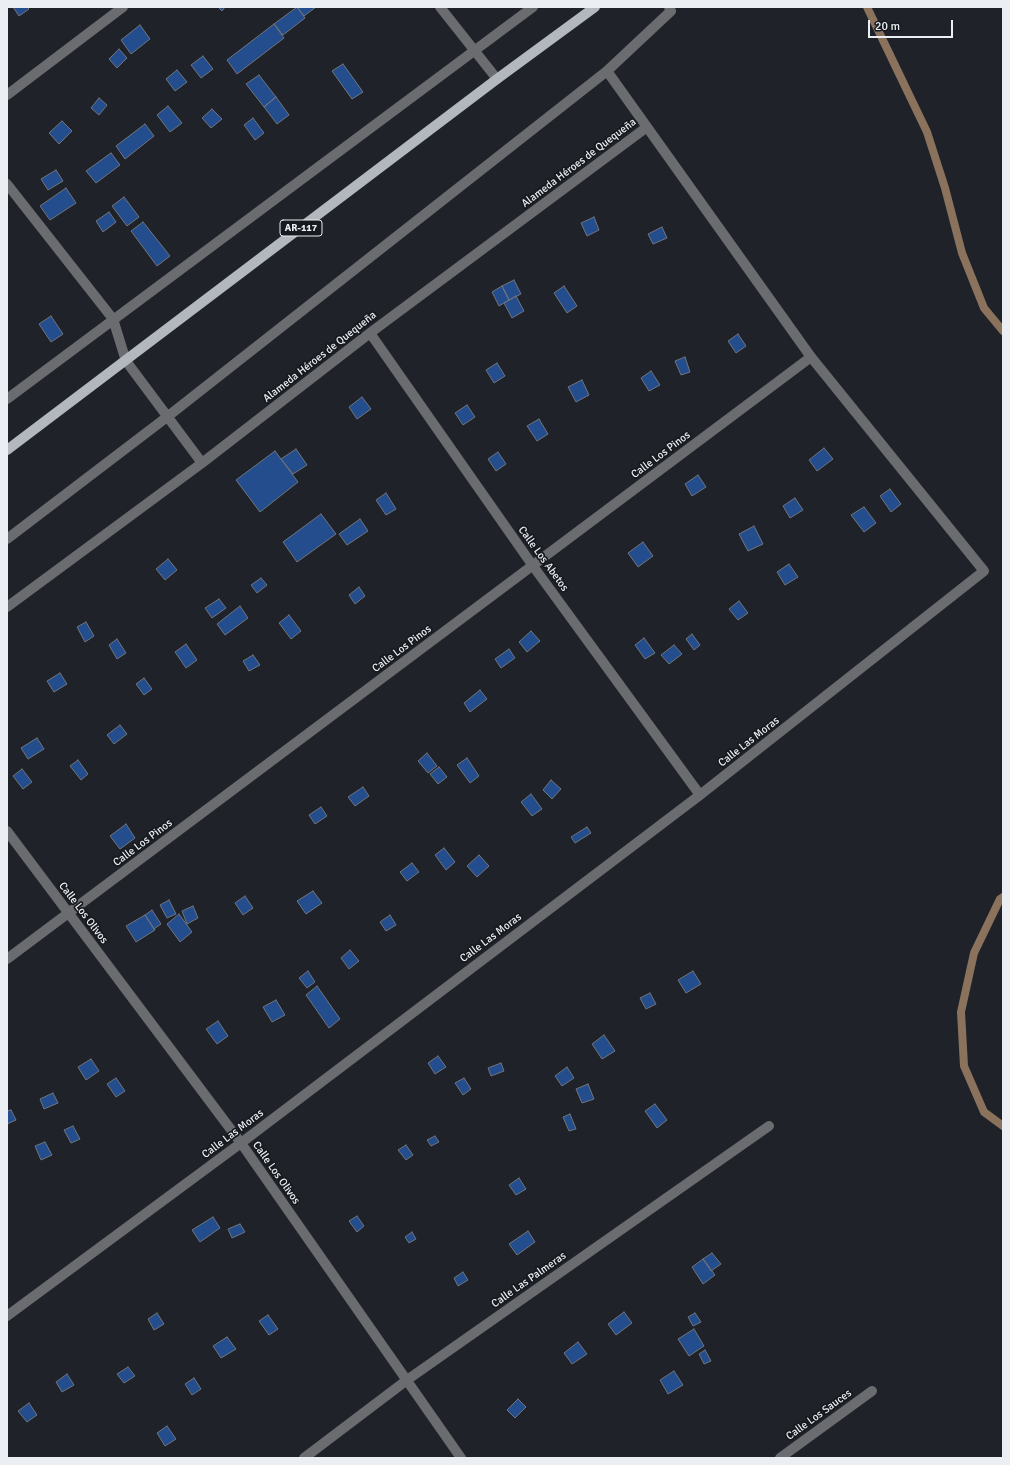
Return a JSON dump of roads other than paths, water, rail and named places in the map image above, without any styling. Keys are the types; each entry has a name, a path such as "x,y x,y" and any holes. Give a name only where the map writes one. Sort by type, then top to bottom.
{"main road":[{"name":"AR-117","path":"7,450 496,79 595,7"}],"street":[{"path":"7,95 123,7"},
{"path":"440,7 496,79"},
{"path":"7,399 473,50 533,7"},
{"path":"7,539 167,417 607,71 672,11 669,7"},
{"path":"607,71 811,357"},
{"name":"Alameda Héroes de Quequeña","path":"7,607 202,463 370,334 648,127"},
{"path":"7,184 113,320 126,361 202,463"},
{"name":"Calle Los Abetos","path":"370,334 533,566 700,795"},
{"name":"Calle Los Pinos","path":"7,959 811,357"},
{"name":"Calle Las Moras","path":"7,1316 241,1143 700,795 984,571 811,357"},
{"name":"Calle Los Olivos","path":"7,831 241,1143 461,1458"},
{"name":"Calle Las Palmeras","path":"304,1458 407,1380 769,1126"},
{"name":"Calle Los Sauces","path":"780,1458 872,1391"}],"waterway":[{"path":"867,7 927,132 945,188 962,253 984,308 1003,331"},
{"path":"1003,897 1000,899 974,953 961,1012 964,1066 984,1112 1003,1126"}]}
